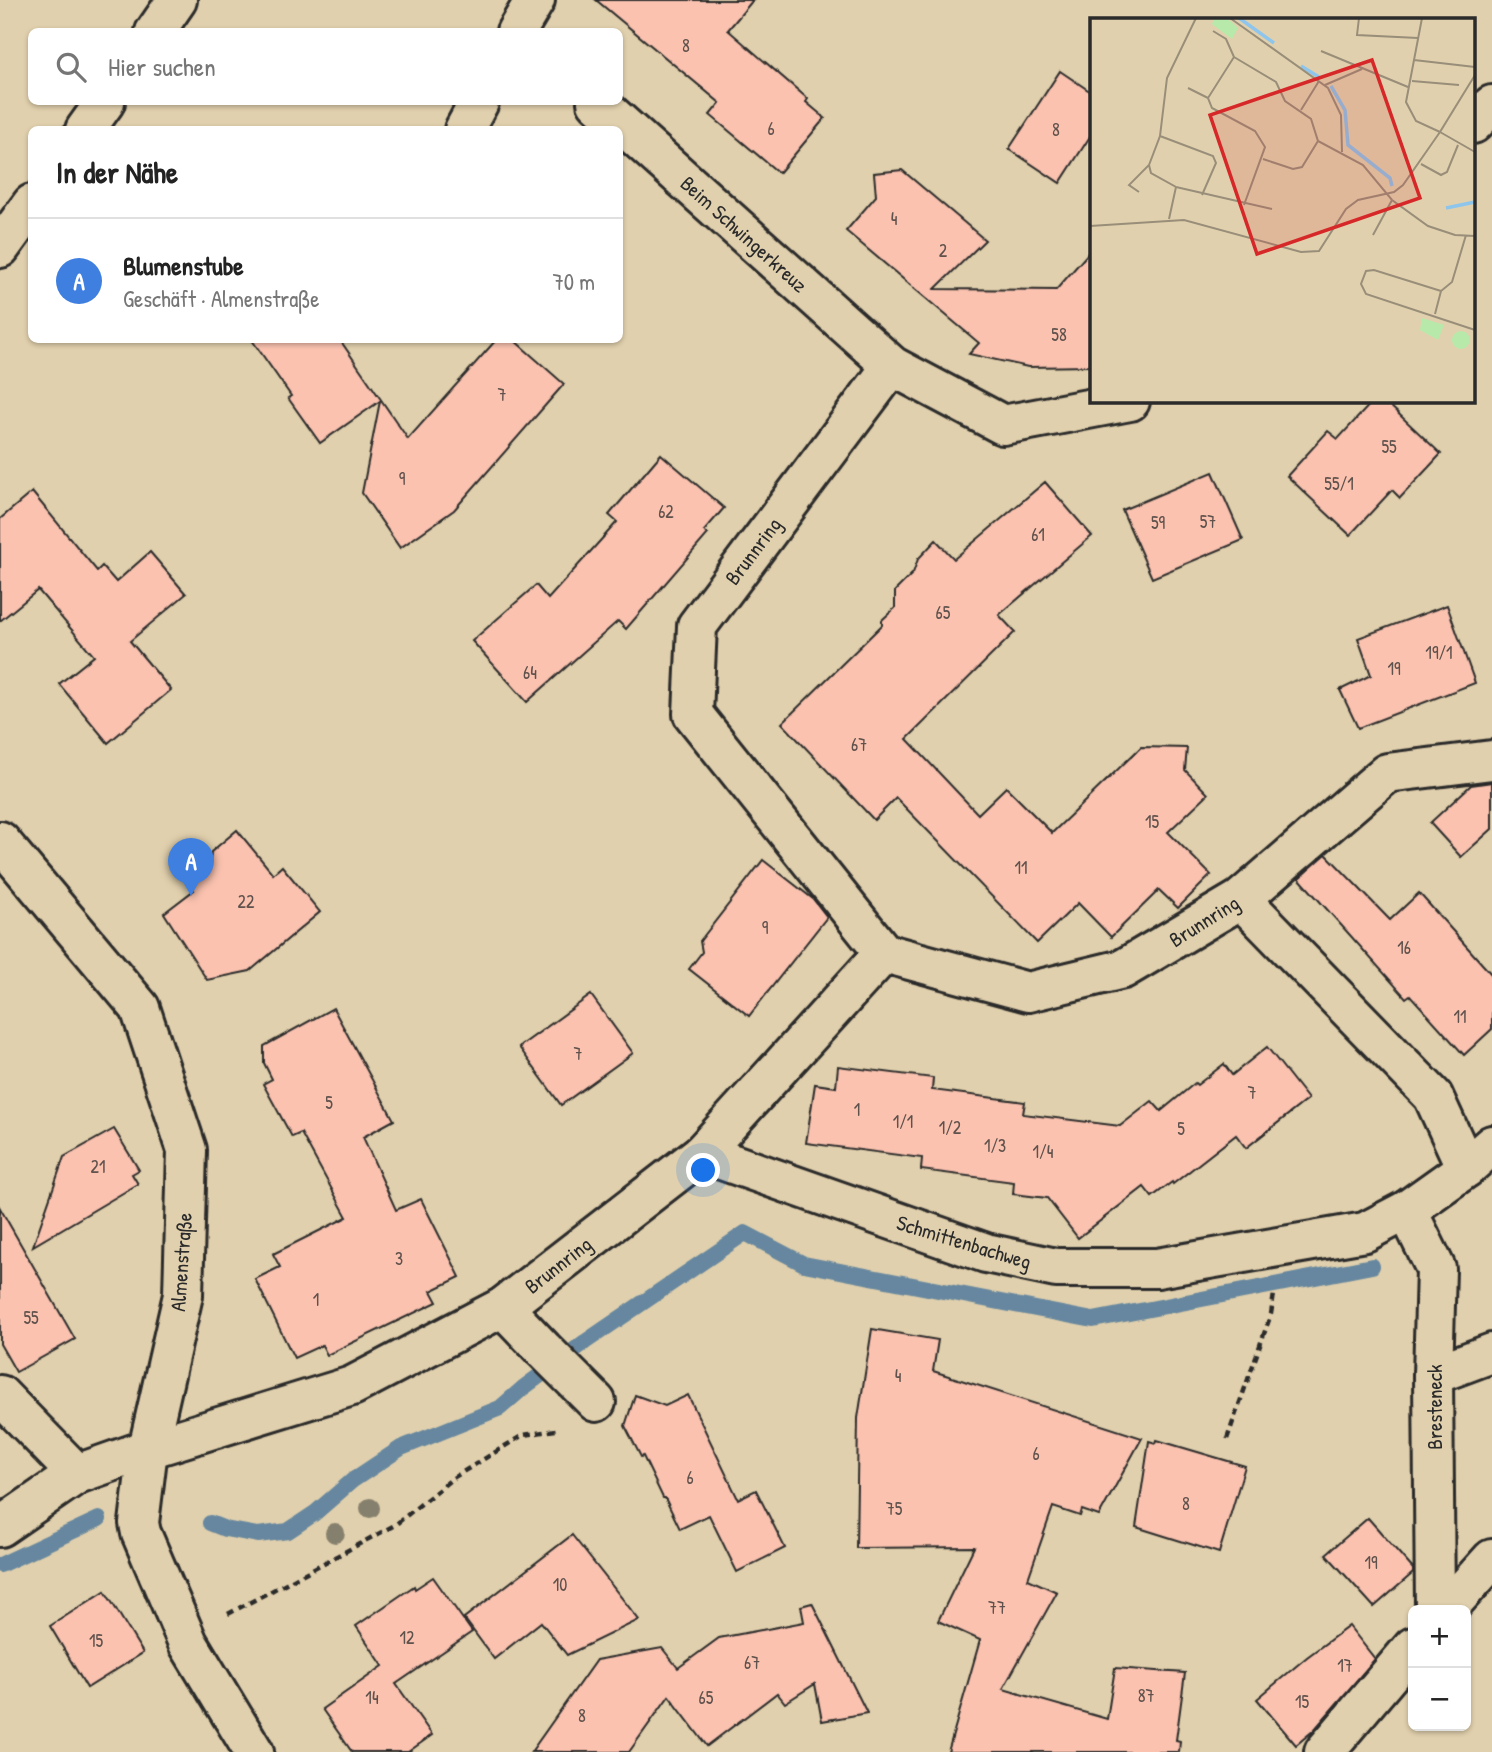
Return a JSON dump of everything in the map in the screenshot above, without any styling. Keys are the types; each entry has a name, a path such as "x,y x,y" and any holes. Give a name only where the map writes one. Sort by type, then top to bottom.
{"street":[{"path":"158,28 177,0"},
{"path":"88,126 103,105"},
{"path":"466,126 477,105"},
{"name":"Beim Schwingerkreuz","path":"600,105 892,366"},
{"path":"1474,123 1492,105"},
{"path":"0,248 28,210"},
{"path":"892,366 1003,425 1125,402"},
{"name":"Brunnring","path":"892,366 697,626 693,714 884,953 1028,992 1124,969 1241,899 1387,773 1492,760"},
{"name":"Almenstraße","path":"0,841 140,1008 187,1150 183,1295 148,1448 139,1523 179,1626 254,1752"},
{"name":"Schmittenbachweg","path":"702,1153 986,1253 1056,1268 1157,1268 1365,1232 1407,1210 1479,1157 1433,1096 1241,899"},
{"name":"Brunnring","path":"0,1527 77,1474 148,1448 352,1385 503,1307 702,1153 884,953"},
{"name":"Bresteneck","path":"1407,1210 1436,1269 1433,1375 1435,1605"},
{"path":"503,1307 590,1395"},
{"path":"1433,1375 1492,1353"},
{"path":"0,1395 77,1474"},
{"path":"1451,1605 1492,1559"},
{"path":"1324,1752 1408,1653"}],"path":[{"path":"1227,1439 1272,1308"},
{"path":"179,1626 230,1614 395,1525 453,1478 523,1435 578,1427 590,1395"}],"building":[{"path":"596,0 753,0 728,30 808,99 806,102 825,118 779,173 710,115 720,103"},
{"path":"1060,71 1090,91 1090,137 1060,183 1009,149"},
{"path":"902,170 985,240 935,289 1056,290 1090,251 1090,366 1028,367 969,354 979,343 846,231 876,196 874,173"},
{"path":"254,343 342,343 408,439 493,343 517,343 564,384 454,510 400,548 362,493 380,401 320,443 288,398 291,396"},
{"path":"1372,402 1386,402 1441,454 1400,498 1392,490 1350,535 1287,476 1328,431 1338,439"},
{"path":"661,454 724,508 704,531 708,534 626,629 618,621 527,702 472,641 536,585 548,599 617,522 609,515"},
{"path":"1213,472 1243,540 1152,578 1122,510"},
{"path":"1045,482 1092,536 999,615 1015,632 907,739 978,814 1006,787 1052,833 1141,747 1187,748 1185,770 1208,794 1168,832 1211,875 1178,908 1159,890 1111,937 1078,903 1037,943 896,798 874,820 782,723 882,625 882,620 895,608 895,591 913,573 918,559 936,540 954,559"},
{"path":"32,492 97,571 102,566 116,582 150,552 186,594 130,641 171,690 108,743 59,684 94,656 38,590 0,621 0,519"},
{"path":"1447,605 1475,683 1358,728 1340,690 1371,675 1358,638"},
{"path":"1492,782 1492,829 1461,857 1430,823 1471,785"},
{"path":"237,830 273,874 282,866 320,912 250,971 207,980 164,913 194,890 190,885 209,869 211,852"},
{"path":"1326,854 1390,920 1419,893 1492,975 1492,1029 1464,1055 1410,995 1406,998 1299,878"},
{"path":"763,860 813,899 827,917 749,1016 689,969 702,952 700,941"},
{"path":"591,995 633,1053 561,1105 519,1047"},
{"path":"333,1008 394,1120 363,1137 396,1210 421,1199 460,1277 431,1291 437,1302 327,1355 322,1345 294,1358 255,1279 280,1267 273,1254 347,1217 301,1133 292,1137 263,1084 272,1079 264,1063 264,1046"},
{"path":"1267,1047 1308,1099 1246,1148 1236,1135 1152,1197 1144,1187 1078,1238 1047,1198 1013,1194 1014,1182 921,1170 922,1158 806,1143 815,1084 836,1087 838,1066 933,1078 932,1090 1025,1102 1023,1114 1120,1126 1152,1101 1161,1111 1195,1083 1197,1085 1224,1064 1232,1075"},
{"path":"114,1129 139,1170 132,1174 138,1184 33,1246 64,1157"},
{"path":"0,1208 75,1339 16,1372 0,1344"},
{"path":"872,1329 938,1340 933,1371 1142,1438 1099,1516 1082,1510 1080,1516 1053,1507 1028,1579 1057,1592 1003,1689 1107,1719 1115,1668 1185,1673 1176,1740 1180,1741 1179,1752 948,1752 980,1640 938,1621 974,1547 856,1548 858,1418"},
{"path":"635,1395 665,1406 688,1395 738,1499 756,1490 785,1548 737,1572 709,1515 680,1529 625,1426"},
{"path":"1157,1440 1245,1466 1219,1553 1136,1527 1149,1441 1156,1443"},
{"path":"1368,1518 1413,1569 1413,1573 1374,1607 1326,1554"},
{"path":"572,1535 639,1620 567,1655 541,1622 494,1659 464,1618"},
{"path":"433,1577 472,1632 396,1684 432,1735 408,1752 352,1752 322,1709 383,1666 356,1626 414,1586 415,1589"},
{"path":"105,1591 143,1653 87,1688 50,1626"},
{"path":"812,1603 867,1713 822,1721 815,1684 785,1703 777,1693 707,1746 669,1696 629,1752 531,1752 596,1660 662,1648 678,1668 719,1638 804,1622 801,1606"},
{"path":"1349,1626 1375,1659 1314,1730 1296,1745 1257,1699"}],"waterway":[{"path":"210,1523 225,1529 258,1535 288,1531 315,1513 353,1480 401,1448 500,1408 585,1342 745,1233 804,1264 1093,1320 1372,1266"},
{"path":"0,1565 99,1519"}],"place":[{"name":"Blumenstube","path":"191,896"}]}
